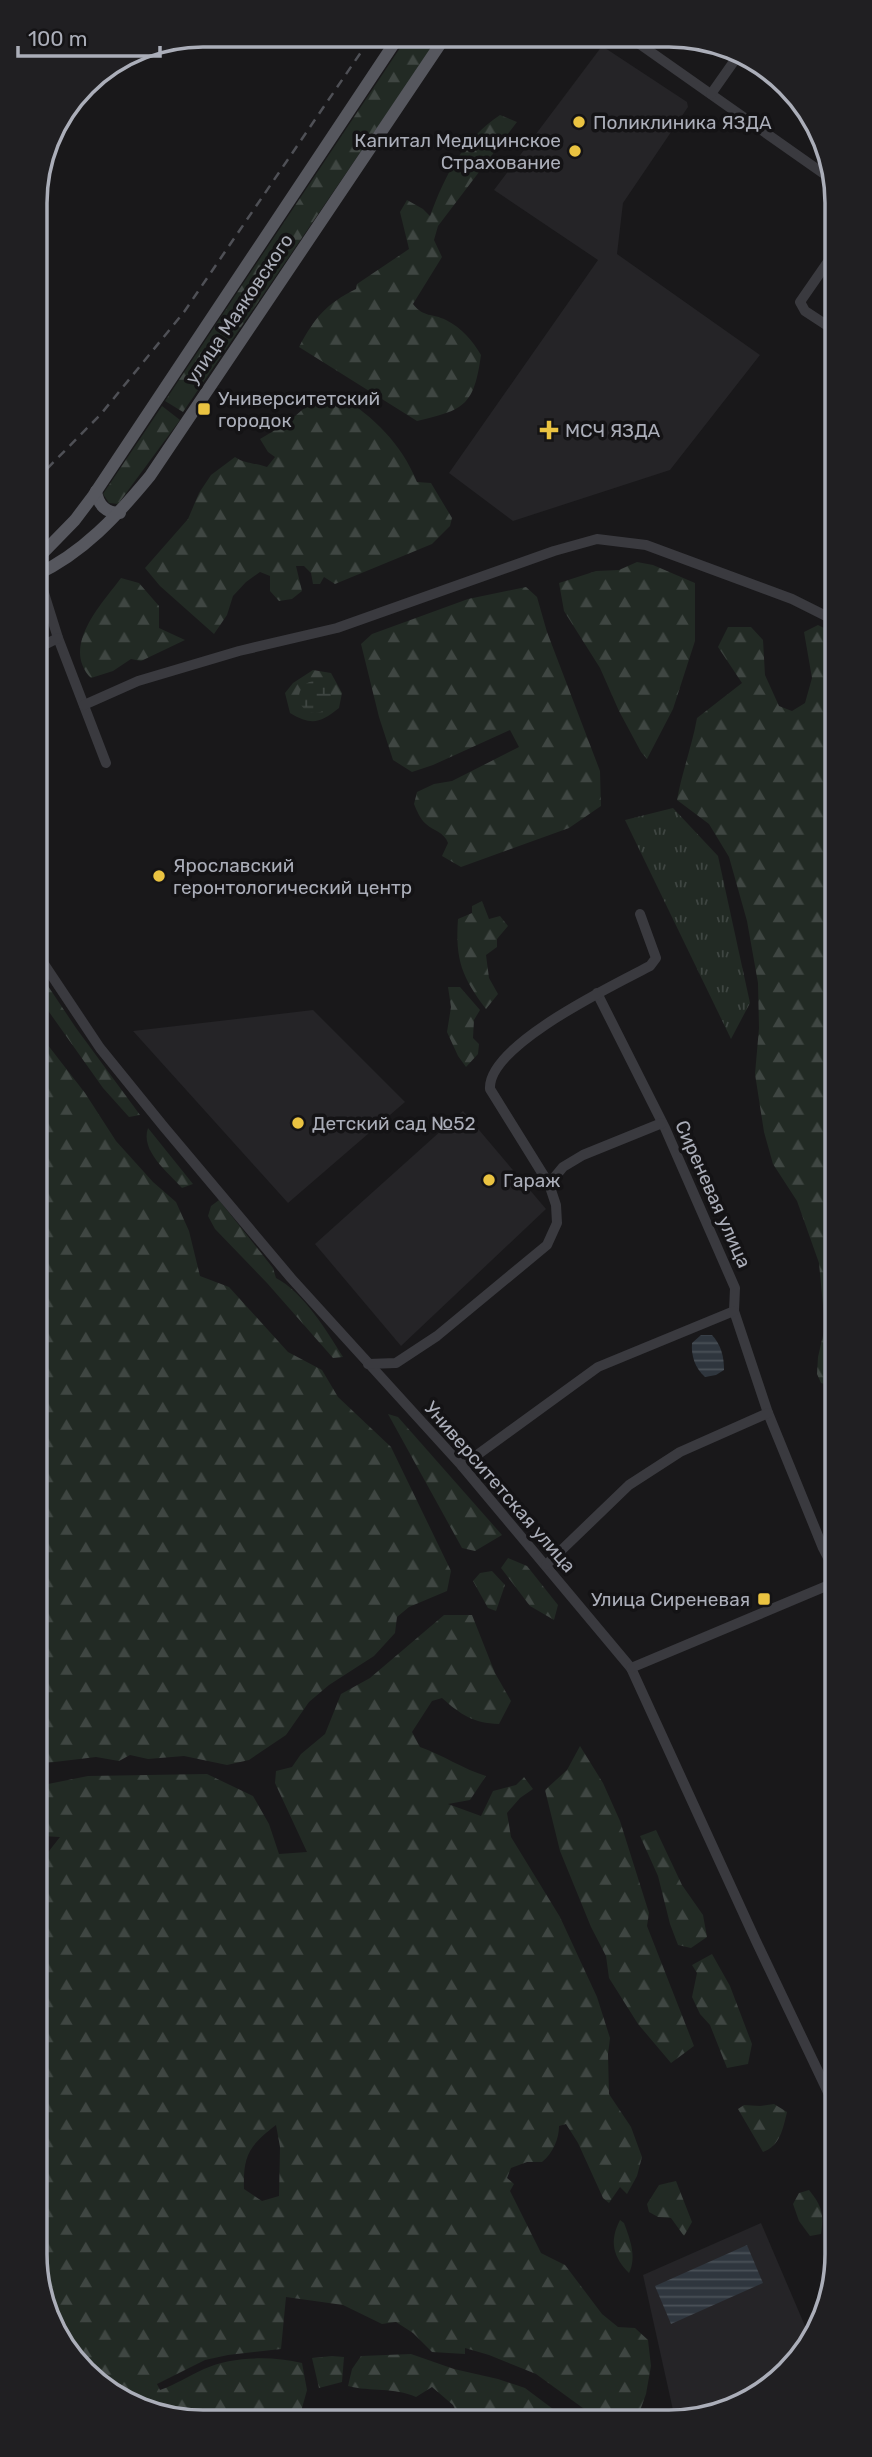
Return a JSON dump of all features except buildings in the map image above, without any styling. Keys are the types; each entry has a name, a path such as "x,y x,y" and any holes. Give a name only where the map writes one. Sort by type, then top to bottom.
{"main road":[{"name":"улица Маяковского","path":"48,548 75,520 96,491 392,47"},
{"name":"улица Маяковского","path":"48,569 93,538 120,513 149,477 438,47"},
{"path":"96,491 101,505 111,513 120,513"}],"street":[{"path":"644,47 822,171"},
{"path":"711,94 734,61"},
{"path":"825,266 800,302 806,311 825,324"},
{"path":"84,705 138,681 239,651 337,628 554,551 597,539 646,545 798,602 825,615"},
{"path":"48,607 106,763"},
{"path":"48,643 58,638"},
{"path":"368,1364 396,1363 437,1336 547,1245 557,1223 556,1205 549,1184 489,1084 501,1063 527,1038 564,1012 650,967 656,958 640,914"},
{"name":"Университетская улица","path":"48,969 100,1048 291,1278 462,1466 631,1668 824,2084"},
{"name":"Сиреневая улица","path":"597,993 662,1123 735,1289 734,1311 768,1413 824,1551"},
{"path":"549,1184 563,1167 583,1155 662,1123"},
{"path":"462,1466 598,1367 734,1311"},
{"path":"546,1565 629,1485 680,1452 768,1413"},
{"path":"631,1668 824,1587"}],"shaded area":[{"path":"604,47 687,102 688,107 623,203 617,254 760,355 670,470 513,521 449,473 598,260 494,190"},
{"name":"Детский сад №52","path":"313,1010 405,1102 288,1203 133,1031"},
{"path":"463,1111 546,1209 401,1346 315,1244"},
{"path":"701,1335 712,1335 721,1351 724,1370 716,1375 705,1377 694,1362 692,1343"},
{"path":"761,2223 806,2328 786,2357 764,2378 747,2389 700,2407 673,2410 643,2275"},
{"path":"747,2245 763,2283 671,2324 655,2286"}],"green space":[{"path":"401,47 432,47 183,412 165,401"},
{"path":"500,115 517,122 438,226 434,240 442,257 413,304 425,313 452,323 474,344 481,355 475,385 464,403 456,408 417,421 299,347 310,327 329,306 409,249 400,212 407,200 430,216 442,186 466,147"},
{"path":"339,395 364,412 395,443 417,482 431,483 452,518 450,526 432,544 335,584 324,577 320,584 313,584 311,573 304,566 296,566 302,591 292,599 279,601 270,591 270,576 260,572 233,596 227,615 214,634 160,586 145,568 188,519 199,493 211,475 235,457 267,467 275,457 268,452 260,439 287,423 309,404"},
{"path":"162,406 180,420 118,504 109,503 103,494"},
{"path":"637,562 653,565 695,583 695,641 673,709 647,759 619,711 600,668 564,611 559,583 596,571 619,570"},
{"path":"121,578 139,583 159,606 159,628 185,640 141,661 131,659 113,671 91,678 83,666 80,653 82,639 95,613"},
{"path":"526,587 537,597 547,632 600,771 601,806 569,828 461,867 442,856 448,843 444,836 420,817 414,804 417,792 434,784 452,781 519,747 510,730 412,772 393,760 361,644 372,634 468,599"},
{"path":"818,625 825,628 824,1321 819,1263 797,1201 773,1164 764,1132 755,1074 759,1028 758,983 747,921 729,857 709,824 677,800 697,718 742,683 718,647 728,627 751,627 763,640 765,675 779,706 792,711 805,703 812,678 804,632"},
{"path":"313,670 331,673 342,693 339,708 321,720 310,721 290,713 285,693 293,683"},
{"path":"315,681 327,685 331,697 327,709 315,713 303,709 299,697 303,685"},
{"path":"673,808 718,856 750,1003 731,1039 625,820"},
{"path":"482,901 489,919 500,916 508,926 497,939 497,947 486,955 489,978 498,994 486,1009 466,977 458,946 458,919 472,913 472,906"},
{"path":"48,985 140,1115 129,1117 103,1088 48,1010"},
{"path":"448,987 460,987 480,1010 474,1020 473,1038 479,1044 478,1054 466,1067 447,1032 451,1007"},
{"path":"48,1045 85,1093 116,1141 153,1182 176,1202 189,1231 200,1276 229,1287 288,1352 322,1370 338,1397 391,1447 451,1571 447,1591 409,1607 397,1617 395,1633 374,1656 329,1685 309,1702 286,1735 249,1760 227,1765 184,1756 148,1759 130,1755 119,1761 96,1757 47,1763"},
{"path":"148,1128 193,1184 182,1188 157,1161 148,1145"},
{"path":"219,1200 273,1268 276,1278 296,1293 314,1313 343,1357 333,1358 215,1229 208,1216 211,1206"},
{"path":"824,1329 824,1384 821,1383 817,1374"},
{"path":"388,1414 398,1417 502,1535 475,1551 462,1548"},
{"path":"508,1558 527,1566 558,1605 554,1620 530,1606 501,1568"},
{"path":"492,1571 505,1585 496,1611 488,1608 473,1581 480,1573"},
{"path":"444,1615 472,1615 495,1673 511,1701 499,1724 468,1717 442,1698 432,1701 412,1732 420,1747 486,1776 470,1800 448,1804 481,1816 493,1791 516,1785 524,1777 533,1789 520,1798 507,1813 511,1837 560,1917 597,1997 610,2038 609,2094 631,2127 642,2157 637,2176 627,2194 620,2187 609,2203 603,2198 578,2143 566,2124 559,2126 555,2145 542,2162 527,2162 511,2168 507,2178 514,2184 510,2191 541,2253 565,2265 602,2314 618,2327 635,2328 648,2340 651,2366 640,2410 586,2410 536,2374 489,2355 465,2348 465,2354 432,2352 413,2333 396,2322 382,2324 343,2305 286,2297 281,2349 205,2360 157,2384 160,2390 204,2369 239,2360 265,2358 302,2363 307,2390 301,2410 203,2410 172,2407 143,2398 108,2378 86,2357 63,2323 50,2285 47,2254 47,1853 60,1837 47,1836 47,1784 88,1776 207,1774 253,1796 269,1824 279,1854 307,1852 275,1783 276,1771 292,1767 301,1754 325,1734 341,1694 370,1678","holes":["276,2125 280,2147 279,2196 262,2201 244,2189 245,2168 250,2152 259,2139"]},
{"path":"580,1746 603,1783 620,1821 649,1913 647,1926 694,2046 671,2063 638,2024 609,1978 606,1956 591,1927 560,1851 545,1790 567,1770"},
{"path":"656,1830 682,1885 703,1915 707,1937 691,1948 678,1945 658,1876 640,1836"},
{"path":"712,1954 730,1986 752,2044 748,2064 727,2068 710,2025 700,2014 692,1997 697,1973 692,1965"},
{"path":"774,2104 787,2112 777,2141 763,2152 738,2109 744,2105"},
{"path":"676,2181 692,2222 684,2236 671,2218 658,2217 649,2212 647,2204 659,2185"},
{"path":"809,2190 817,2201 822,2221 821,2234 810,2236 799,2221 793,2204 799,2193"},
{"path":"620,2220 624,2223 632,2248 629,2273 619,2261 614,2248"},
{"path":"411,2354 525,2388 554,2410 456,2410 432,2387 416,2397 399,2392 348,2386 352,2369 361,2356"},
{"path":"344,2357 342,2382 319,2388 312,2358"}],"railway":[{"path":"48,468 101,414 184,312 365,47"}],"place":[{"name":"Поликлиника ЯЗДА","path":"579,122"},
{"name":"Капитал Медицинское Страхование","path":"575,151"},
{"name":"Университетский городок","path":"204,409"},
{"name":"МСЧ ЯЗДА","path":"549,430"},
{"name":"Ярославский геронтологический центр","path":"159,876"},
{"name":"Детский сад №52","path":"298,1123"},
{"name":"Гараж","path":"489,1180"},
{"name":"Улица Сиреневая","path":"764,1599"}]}
